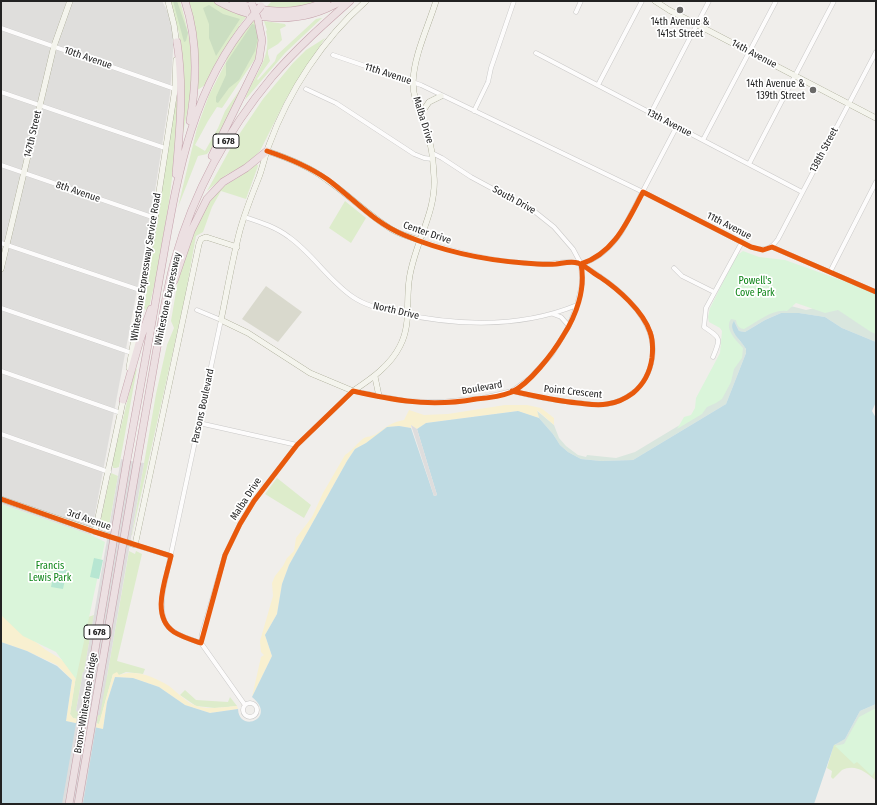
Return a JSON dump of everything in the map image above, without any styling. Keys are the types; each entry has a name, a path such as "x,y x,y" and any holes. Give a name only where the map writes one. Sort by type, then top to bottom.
{"highway":[{"path":"184,1 193,32 196,71 194,103 184,156"},
{"path":"218,1 249,14 277,18 294,18 312,14 341,1"},
{"path":"233,1 253,8 285,11 306,8 327,1"},
{"name":"Whitestone Expressway","path":"137,462 162,320 174,262 192,210 206,176 233,129 254,100 292,54 350,1"},
{"path":"192,210 207,167 259,60 262,40 254,19 251,3"},
{"name":"Whitestone Expressway","path":"127,460 172,209 193,123 210,81 231,44 254,19 264,4"},
{"path":"172,209 181,109 181,78 177,42"},
{"path":"162,320 185,246 204,204 213,192 222,184 246,168 267,151"},
{"path":"123,400 140,340 158,290"},
{"name":"Bronx-Whitestone Bridge","path":"69,804 127,460"},
{"name":"Bronx-Whitestone Bridge","path":"78,804 137,462"}],"street":[{"name":"147th Street","path":"1,269 4,244 24,173 54,46 70,1"},
{"name":"Whitestone Expressway Service Road","path":"95,532 109,472 132,353 156,218 165,148 175,89 177,42 173,18 168,1"},
{"path":"267,151 288,103 314,60 336,31 366,1"},
{"name":"Malba Drive","path":"200,643 223,562 233,536 254,501 267,482 297,445 353,391 380,372 400,346 406,330 409,282 419,240 432,201 434,182 429,140 415,97 413,82 416,60 436,1"},
{"path":"474,111 488,82 491,68 514,1"},
{"path":"576,12 581,1"},
{"path":"598,85 642,1"},
{"name":"14th Avenue","path":"655,1 669,10 876,118"},
{"path":"651,113 709,1"},
{"path":"703,140 776,1"},
{"path":"749,164 834,1"},
{"name":"10th Avenue","path":"1,28 175,89"},
{"name":"138th Street","path":"772,247 778,239 876,52"},
{"name":"13th Avenue","path":"536,53 802,192"},
{"name":"11th Avenue","path":"333,55 421,85 643,192 742,242 760,249 772,247 876,292"},
{"name":"South Drive","path":"306,89 336,103 414,154 424,158 432,156 442,158 470,178 537,213 551,224 566,240 581,264"},
{"path":"1,92 165,148"},
{"path":"420,115 429,102 442,96"},
{"path":"581,264 598,256 618,237 626,225 677,126"},
{"name":"Parsons Boulevard","path":"200,643 173,631 163,620 161,606 236,247 267,151"},
{"name":"Center Drive","path":"267,151 294,160 313,170 384,224 400,233 419,240 460,253 497,260 541,264 573,262 581,264"},
{"name":"8th Avenue","path":"1,165 156,218"},
{"path":"830,272 876,182"},
{"name":"North Drive","path":"245,217 269,226 290,238 304,250 338,285 354,298 381,309 448,321 492,322 524,320 553,314 577,306"},
{"path":"135,545 198,246 202,238 208,237 236,247"},
{"path":"713,357 719,340 716,335 704,327 706,308 742,242"},
{"path":"4,244 142,291"},
{"name":"Boulevard","path":"197,310 248,333 314,374 353,391 406,401 440,402 483,398 512,391 530,378 558,346 569,326 577,306 582,287 583,275 581,264"},
{"name":"Point Crescent","path":"512,391 570,402 597,405 618,401 629,396 645,379 649,371 652,346 651,334 645,320 627,299 615,288 581,264"},
{"path":"674,268 682,276 714,292"},
{"path":"1,308 132,353"},
{"path":"553,314 560,317 569,326"},
{"path":"1,371 121,412"},
{"path":"374,376 379,396"},
{"path":"199,424 297,445"},
{"path":"1,434 109,472"},
{"name":"3rd Avenue","path":"1,499 95,532 171,556"},
{"path":"200,643 245,705"}],"shaded area":[{"path":"1,1 162,1 170,16 174,37 170,94 152,210 91,535 1,504"},
{"path":"266,286 302,312 278,342 242,319"},
{"path":"787,305 806,310 819,307 837,307 876,327 876,342 842,328 825,317 799,313 781,313 765,320 745,332 739,331 734,321 737,336 745,346 746,353 726,404 633,460 601,461 581,459 568,452 560,445 553,434 539,418 536,410 554,425 559,438 566,446 578,455 586,457 587,455 616,458 635,452 698,414 720,365 727,314"},
{"path":"876,704 876,711 843,748 834,744 845,739 860,711"}],"green space":[{"path":"170,1 180,1 192,60 191,88 181,144 183,69 179,33"},
{"path":"173,1 177,1 188,33 186,41 184,42"},
{"path":"187,1 212,1 246,17 218,59 205,85 196,91"},
{"path":"272,1 318,1 305,6 292,8 266,7"},
{"path":"209,5 223,14 240,19 216,56 209,38 209,24 203,8"},
{"path":"322,18 285,53 245,100 261,67 267,50 267,30 264,21 285,24 286,26 280,29 282,40 268,50 270,61 257,79 258,80 275,61 277,55 316,19"},
{"path":"254,19 259,35 257,56 222,108 217,107 195,145 205,151 218,128 225,111 253,71 216,143 207,154 198,156 178,207 197,128 209,95 226,62 228,54"},
{"path":"252,24 256,25 258,38 255,51 239,80 229,88 218,103 216,102 216,97 226,75 226,63"},
{"path":"325,38 287,97 260,151 247,164 226,175 207,191 234,142 263,99 306,50"},
{"path":"178,95 176,146 169,202 157,273 148,312 144,308 174,109"},
{"path":"257,164 258,166 246,199 221,191 212,207 203,232 196,236 185,297 132,535 130,536 104,529 100,523 111,473 118,476 109,526 132,533 156,394 167,345 174,328 171,321 179,274 196,227 212,196"},
{"path":"345,201 366,218 351,243 329,228"},
{"name":"Powell's Cove Park","path":"743,251 759,257 785,260 876,294 876,334 838,310 825,313 796,303 787,311 770,314 744,329 738,326 736,320 731,319 729,323 730,330 734,338 743,348 742,358 734,369 731,382 722,399 707,407 702,414 677,429 684,417 691,415 695,408 696,398 720,353 722,331 720,328 709,322 708,317 710,308 736,256"},
{"path":"137,368 119,467 113,468 112,464 134,373"},
{"path":"277,478 311,505 304,518 265,494"},
{"name":"Francis Lewis Park","path":"1,504 91,535 105,542 76,679 56,652 23,636 1,615"},
{"path":"129,551 135,554 136,551 142,554 117,661 145,669 143,674 126,672 119,675 113,674 99,724 73,718 70,714 85,618 94,615 76,711 107,676"},
{"path":"94,558 103,560 99,579 90,577"},
{"path":"55,568 67,570 63,589 51,587"},
{"path":"185,690 196,700 228,702 230,697 237,706 215,708 196,706 180,695"},
{"path":"876,708 876,769 872,776 857,762 854,764 835,746 844,744 859,717"},
{"path":"876,711 876,781 865,772 856,768 847,768 842,770 833,779 831,777 832,771 827,768 834,744 843,748"}],"sand":[{"path":"505,405 527,405 541,408 554,418 554,425 537,410 539,418 518,411 426,423 417,429 411,425 411,428 399,426 387,427 366,443 355,449 289,565 282,584 277,614 265,635 272,656 252,697 261,657 264,655 261,652 260,641 273,596 272,583 287,558 294,551 296,538 312,517 323,493 345,455 364,438 374,435 391,424 404,420 409,410 424,415 448,414"},
{"path":"1,609 14,625 46,650 77,669 70,714 73,718 99,724 113,674 117,672 119,675 125,673 139,673 152,677 169,686 186,700 197,706 211,708 237,706 238,709 210,713 185,705 159,687 133,678 115,677 107,702 103,729 66,721 72,680 57,665 27,651 1,642"}],"water":[{"path":"781,313 799,313 825,317 842,328 876,342 876,402 872,411 876,418 876,704 860,711 845,739 834,745 814,804 1,804 1,642 27,651 57,666 72,680 66,721 103,729 107,702 115,677 133,678 159,687 185,705 210,713 238,709 240,717 244,721 250,722 255,720 259,717 261,711 259,705 252,697 272,656 265,635 277,614 282,584 289,565 355,449 366,443 387,427 399,426 411,428 434,496 437,495 417,429 426,423 518,411 539,418 553,434 560,445 568,452 581,459 601,461 633,460 726,404 746,353 746,349 732,328 734,321 739,331 745,332 765,320"}],"pier":[{"path":"411,425 417,429 437,495 434,496"},
{"path":"121,459 144,463 83,804 62,804 78,712 76,711"}],"cycle path":[{"path":"267,151 283,156 320,174 383,224 418,241 463,254 494,260 540,264 567,262 581,264 622,294 642,316 647,324 651,335 652,345 650,368 640,386 624,399 617,402 592,405 553,400 512,391"},
{"path":"581,264 593,259 612,244 626,224 643,192 751,247 763,250 772,247 876,292"},
{"path":"1,499 95,532 171,556 163,586 161,607 163,617 167,625 174,632 201,643 225,555 240,524 254,501 297,445 353,391 400,400 424,403 442,403 495,397 504,395 519,388 547,359 568,328 579,302 582,283 581,264"}],"place":[{"name":"14th Avenue & 141st Street","path":"680,10"},
{"name":"14th Avenue & 139th Street","path":"813,90"}]}
